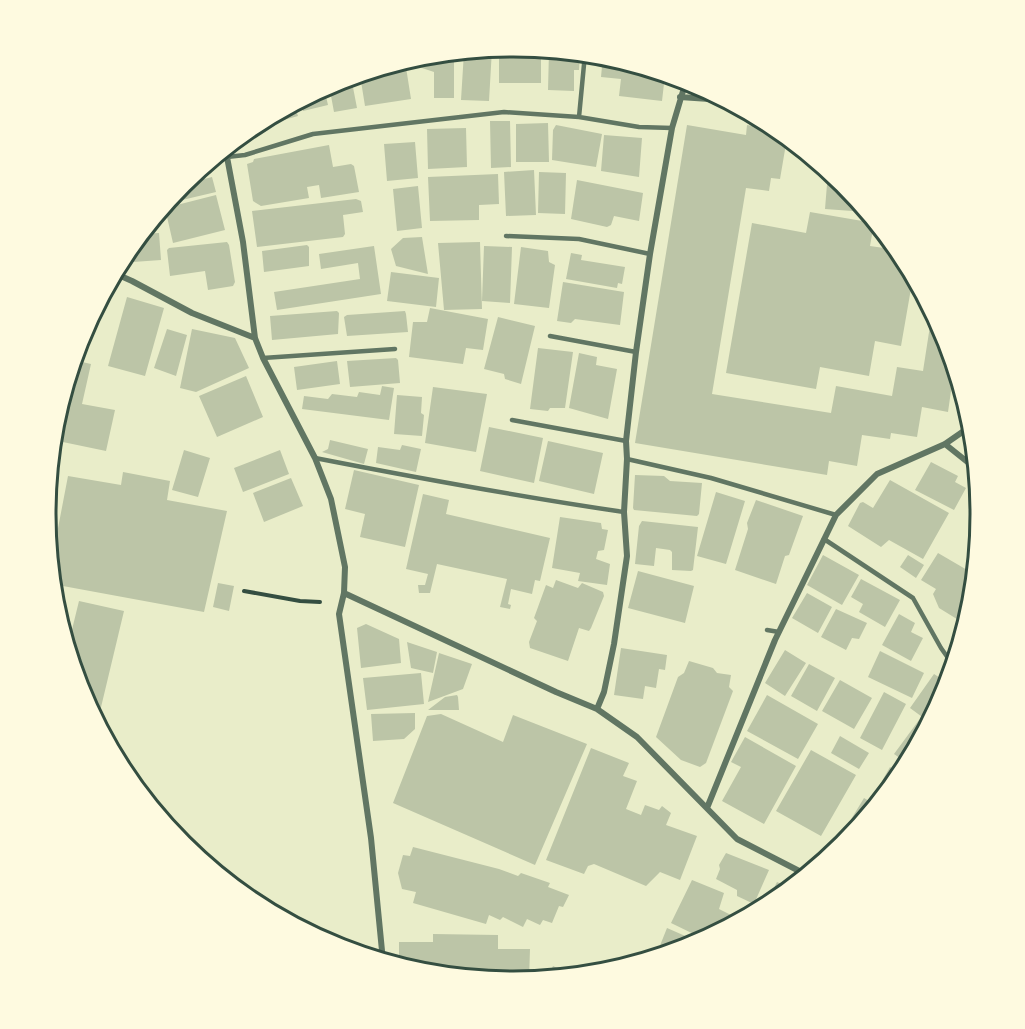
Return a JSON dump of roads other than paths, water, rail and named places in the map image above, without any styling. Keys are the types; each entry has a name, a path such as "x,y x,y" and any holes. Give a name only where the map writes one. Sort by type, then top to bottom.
{"street":[{"path":"597,709 604,692 614,644 627,556 624,512 626,441 636,352 672,128 682,90"},
{"path":"680,97 701,98"},
{"path":"227,158 243,242 255,338 315,458 331,499 345,567 344,593 339,614 371,838 382,952"},
{"path":"123,277 192,313 255,338"},
{"path":"707,808 778,632 836,514 877,474 945,444 962,432"},
{"path":"945,444 967,461"},
{"path":"344,593 597,709 637,737 737,839 799,871"}],"lane":[{"path":"579,117 584,63"},
{"path":"227,158 245,155 313,134 504,112 579,117 639,127 672,128"},
{"path":"506,236 579,238 650,254"},
{"path":"550,336 636,352"},
{"path":"263,358 395,349"},
{"path":"512,420 626,441"},
{"path":"315,458 459,485 624,512"},
{"path":"627,459 711,478 836,514"},
{"path":"824,539 913,598 947,656"},
{"path":"767,630 778,632"}]}
